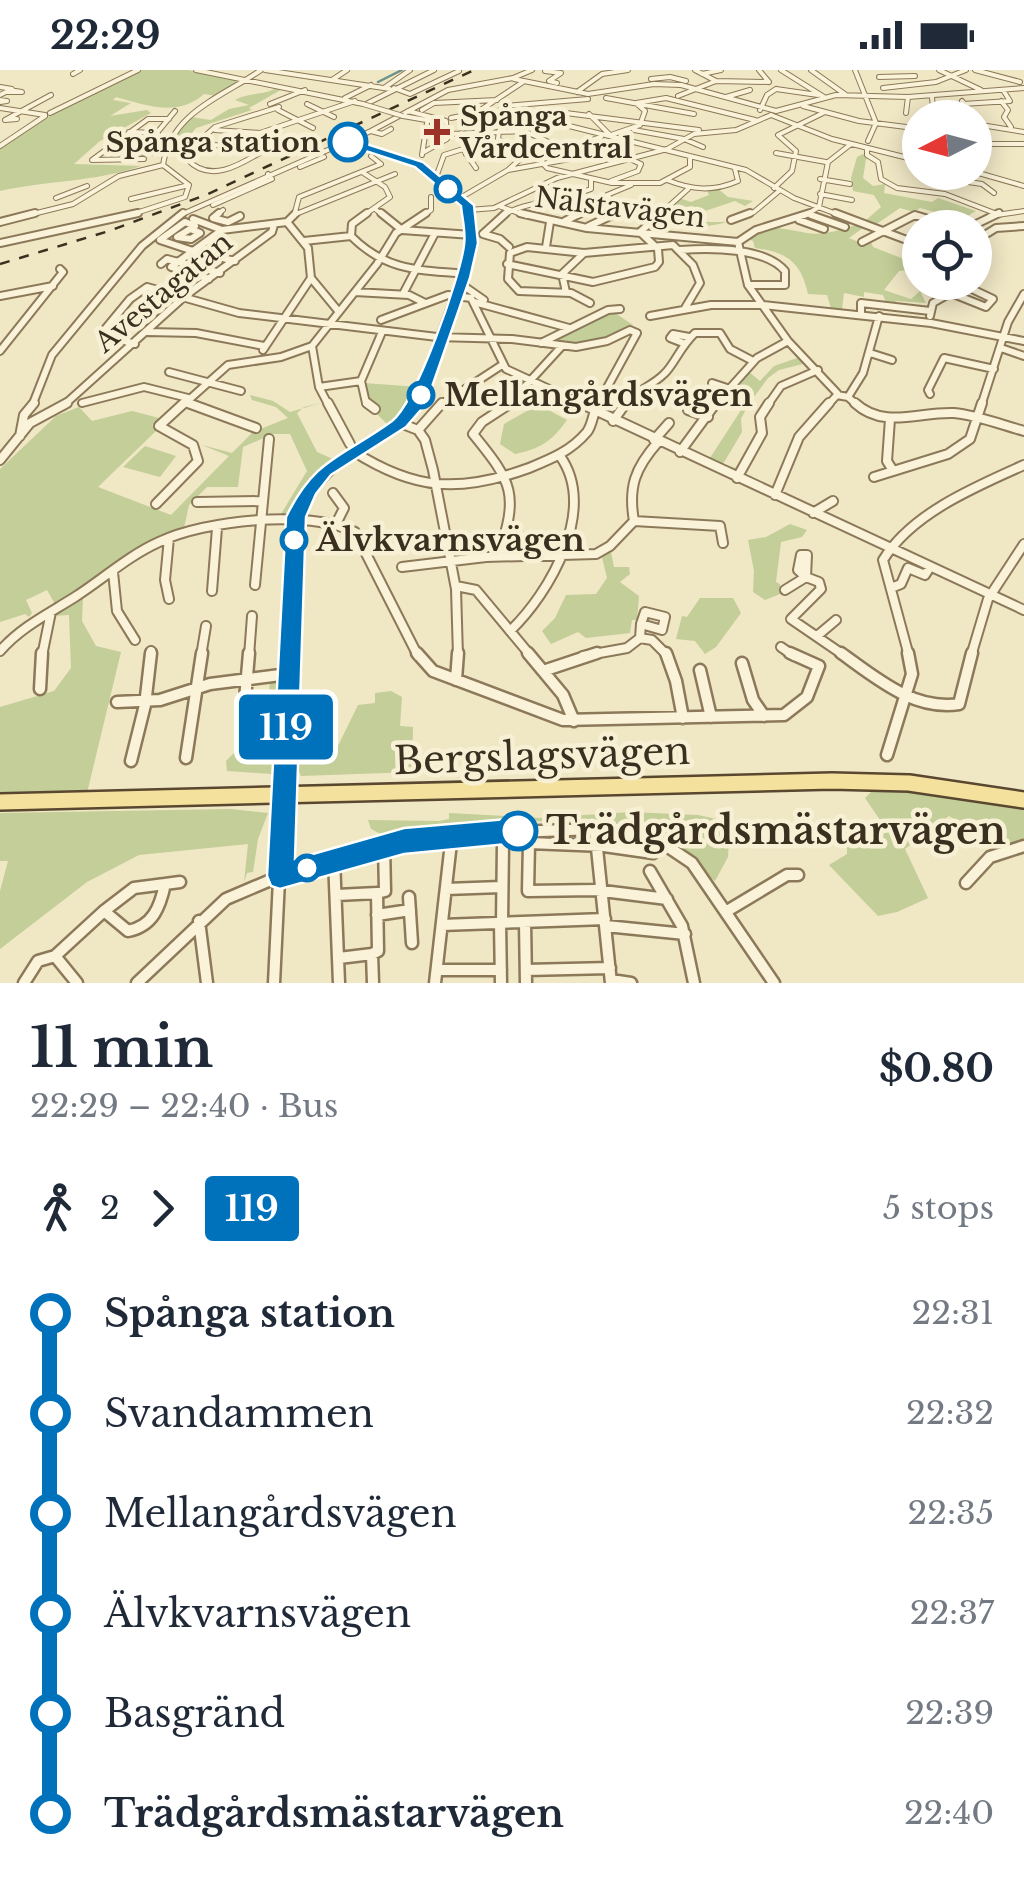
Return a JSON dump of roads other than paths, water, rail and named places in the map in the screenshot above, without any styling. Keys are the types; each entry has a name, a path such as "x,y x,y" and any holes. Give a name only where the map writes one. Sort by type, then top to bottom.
{"main road":[{"name":"Bergslagsvägen","path":"0,802 832,781 908,783 1024,800"}],"street":[{"path":"72,74 85,70"},
{"path":"0,146 47,115 138,70"},
{"path":"196,70 323,92 446,121 448,134 443,142 424,152"},
{"path":"163,165 165,149 177,127 201,107 263,70 410,94 460,71"},
{"path":"389,88 434,70"},
{"path":"535,84 548,70 562,76"},
{"path":"695,70 716,82 769,82"},
{"path":"702,74 722,70"},
{"path":"745,70 760,71 776,89 821,96 908,98 1024,91"},
{"path":"781,70 821,96"},
{"path":"811,70 842,86 846,94"},
{"path":"855,70 876,124 866,153 877,161 881,179 888,185 945,194 997,214"},
{"path":"876,70 886,96"},
{"path":"939,70 985,92"},
{"path":"883,88 952,78 965,70"},
{"path":"975,70 1022,80"},
{"path":"995,75 1004,70"},
{"path":"366,103 408,71 440,80"},
{"path":"37,412 37,396 52,355 142,246 165,228 198,208 348,141 452,88 534,71"},
{"path":"577,92 602,74 626,71 628,76 622,85 627,86"},
{"path":"323,92 341,72"},
{"path":"659,73 692,83 690,86"},
{"path":"879,77 916,76"},
{"path":"651,79 670,77"},
{"path":"513,78 577,92 643,121 706,133"},
{"path":"1016,89 1013,86 1022,80"},
{"path":"480,114 523,82"},
{"path":"673,98 716,82"},
{"path":"270,104 293,98 310,83"},
{"path":"607,103 662,84 690,86 771,113 793,125 902,154"},
{"path":"660,97 662,84"},
{"path":"345,98 371,86"},
{"path":"0,87 12,89 3,98 21,111 47,115"},
{"path":"760,110 767,95 776,89"},
{"path":"362,90 380,94"},
{"path":"726,97 750,90"},
{"path":"948,90 961,100"},
{"path":"992,102 1012,98 1002,90"},
{"path":"467,91 477,107 487,109"},
{"path":"9,118 51,95"},
{"path":"541,102 550,111 589,114 620,95"},
{"path":"469,210 499,206 568,175 667,149 684,139 736,130 821,96"},
{"path":"932,96 932,100"},
{"path":"495,116 504,106 588,98"},
{"path":"607,103 673,98 754,120"},
{"path":"422,110 434,103 497,100"},
{"path":"1001,101 1008,110 1004,116 1011,127"},
{"path":"260,133 355,102"},
{"path":"636,102 694,114"},
{"path":"634,130 643,121 645,111 636,102"},
{"path":"307,104 334,117"},
{"path":"803,106 902,127"},
{"path":"169,119 151,118 92,160 119,160 165,149 198,139 210,129 278,108 294,122 314,128"},
{"path":"682,126 706,108"},
{"path":"147,152 175,111"},
{"path":"524,132 545,120 550,111"},
{"path":"405,113 424,122 435,119"},
{"path":"731,220 754,212 792,171 796,147 778,134 824,113"},
{"path":"451,118 480,114 545,120 667,149 690,159 754,172 777,189 902,237"},
{"path":"589,114 606,137"},
{"path":"263,360 264,346 310,278 312,263 304,241 287,222 296,214 419,164 424,152 424,122"},
{"path":"138,126 177,127"},
{"path":"992,126 1024,132"},
{"path":"188,160 200,171 218,172 280,141 260,133 210,129"},
{"path":"371,130 382,134 390,130"},
{"path":"508,170 545,166 577,155 580,144 634,130 684,139 703,148"},
{"path":"435,180 444,155 464,151 487,154 507,145 498,139 499,131"},
{"path":"130,132 172,133"},
{"path":"448,134 524,132 578,149 634,158 640,168 616,180"},
{"path":"461,133 467,141 464,151"},
{"path":"198,139 198,146 266,148"},
{"path":"460,198 508,170 540,139"},
{"path":"274,983 295,522 305,496 319,476 352,447 400,423 421,397 461,284 472,235 469,210 419,164 348,141"},
{"path":"112,143 147,152"},
{"path":"852,144 837,150 826,162 820,179 819,207 811,214 751,232 738,242 738,255 759,305 837,394 848,396 862,410 890,419 955,413 1024,430"},
{"path":"992,145 1024,144"},
{"path":"1011,147 1022,156"},
{"path":"300,167 337,150 332,148"},
{"path":"531,150 545,166 568,175 591,181 637,183"},
{"path":"464,151 476,168"},
{"path":"103,152 147,152"},
{"path":"119,160 124,153"},
{"path":"776,154 826,162"},
{"path":"296,214 299,197 381,164 371,156"},
{"path":"616,205 609,200 610,191 667,180 690,167 690,159"},
{"path":"163,165 189,186"},
{"path":"2,212 3,221 60,208 80,201 118,176 163,165"},
{"path":"998,178 1000,168"},
{"path":"667,180 688,188 734,184 738,182 735,169"},
{"path":"362,172 378,181 390,196 352,224 351,236 378,264 456,273"},
{"path":"213,206 273,177 268,174"},
{"path":"992,176 1024,186"},
{"path":"820,179 850,184"},
{"path":"509,247 484,234 509,210 578,196 591,189 591,181"},
{"path":"56,198 87,186"},
{"path":"131,199 189,186"},
{"path":"0,243 84,222 134,215 185,197 189,186"},
{"path":"507,264 592,282 642,272 659,262 658,249 640,232 688,188"},
{"path":"51,190 60,208"},
{"path":"944,190 945,194"},
{"path":"990,190 994,193"},
{"path":"820,194 852,200"},
{"path":"156,504 188,474 199,460 200,450 195,442 159,426 228,364 263,360 312,346 402,230 431,210 431,196"},
{"path":"578,196 661,210"},
{"path":"546,246 553,222 575,219 593,200"},
{"path":"595,252 588,229 615,217 616,205"},
{"name":"Nälstavägen","path":"499,206 588,229 738,242"},
{"path":"375,208 402,230 472,235"},
{"path":"223,210 213,218 228,222 240,216"},
{"path":"992,216 1024,211"},
{"path":"811,214 844,227"},
{"path":"185,216 222,230 274,225"},
{"path":"799,220 824,229"},
{"path":"862,242 902,221"},
{"path":"193,230 196,224 186,222 160,240 235,261"},
{"name":"Avestagatan","path":"20,436 24,418 67,402 183,298 272,232 274,225 287,222"},
{"path":"992,231 1024,226"},
{"path":"209,279 171,267 222,230"},
{"path":"403,294 434,235"},
{"path":"304,241 351,236"},
{"path":"590,303 566,292 518,292 508,279 507,264 512,251 519,248 584,253 673,245 693,265 700,283 685,308"},
{"path":"680,250 703,249 777,263 786,275 787,283 781,286 748,285"},
{"path":"190,264 205,253"},
{"path":"562,274 584,253"},
{"path":"161,264 167,260 220,273"},
{"path":"0,351 53,286 63,272 60,269"},
{"path":"562,274 566,292"},
{"path":"310,278 339,312"},
{"path":"461,284 484,298 483,302"},
{"path":"0,296 53,286"},
{"path":"135,344 101,334 130,299 147,287 239,313 440,338 489,338 562,346 597,344 630,330 636,333 620,371 594,411 590,429 560,456 507,476 472,484 436,486 404,480 365,462 352,447 319,388 312,346"},
{"path":"356,292 403,294 425,303"},
{"path":"380,320 457,294 569,328"},
{"path":"874,477 960,449 970,439 1004,335 1024,294"},
{"path":"968,300 986,307 992,299"},
{"path":"931,323 930,311 938,300"},
{"path":"474,302 502,366 1024,610"},
{"path":"861,314 862,303 930,311"},
{"path":"650,316 685,308 759,305 931,323 1024,341"},
{"path":"541,343 608,310 620,309"},
{"path":"848,396 857,387 879,316"},
{"path":"613,420 634,393 671,368 686,340 703,331 720,333 730,349 753,361"},
{"path":"147,332 196,332 264,346"},
{"path":"376,409 366,403 361,382 382,332"},
{"path":"680,452 753,361 772,346 788,342"},
{"path":"498,556 511,518 507,476 494,457 481,449 473,434 482,422 513,402 562,346"},
{"path":"1001,348 1024,356"},
{"path":"870,353 892,360"},
{"path":"930,394 928,390 944,358 994,369"},
{"path":"418,430 438,407 502,366"},
{"path":"737,478 762,433 760,417 781,386 818,370"},
{"path":"170,372 241,390"},
{"path":"319,388 361,382"},
{"path":"712,382 730,389"},
{"path":"82,403 144,387 256,428"},
{"path":"774,495 799,437 837,394"},
{"path":"688,410 708,417"},
{"name":"Avestagatan","path":"0,460 37,412"},
{"path":"890,419 887,461 892,469"},
{"path":"400,423 418,430 425,440 454,560 460,649 456,680"},
{"path":"634,520 629,492 640,462 669,423"},
{"path":"255,585 270,439"},
{"path":"510,631 546,588 572,514 574,494 569,464 560,456"},
{"path":"887,754 908,696 911,672 883,560 888,548 897,537 975,487 1024,466"},
{"path":"332,492 344,508 338,522"},
{"path":"197,502 263,501"},
{"path":"812,513 833,501"},
{"path":"634,520 720,526 723,543"},
{"path":"402,566 498,556 558,558 596,554 610,546 634,520"},
{"path":"0,651 33,619 168,538 217,528 295,522 338,522 355,532 418,656 433,671 557,719 784,715 808,696 819,666 833,648"},
{"path":"212,591 217,528"},
{"path":"168,538 165,580 170,600"},
{"path":"786,590 806,577 819,582 821,589 791,619 908,696 942,708 959,704 990,594 1024,544"},
{"path":"891,588 901,584 908,568 925,575 930,567"},
{"path":"113,572 117,612 135,640"},
{"path":"456,586 476,590 570,706 574,721"},
{"path":"40,688 42,645 50,612"},
{"path":"242,734 252,616"},
{"path":"817,636 836,620"},
{"path":"543,671 578,657 628,648 636,640 641,624"},
{"path":"186,758 206,626"},
{"path":"636,640 656,641 669,657 683,718"},
{"path":"781,647 819,666"},
{"path":"132,761 150,651"},
{"path":"742,663 753,700 764,716"},
{"path":"700,670 710,718"},
{"path":"117,702 144,701 246,678 288,674"},
{"path":"595,829 610,977"},
{"path":"137,983 226,899 280,876 384,846 452,834 595,829 630,830 668,844 692,863 774,983"},
{"path":"452,834 436,976 501,976 502,844"},
{"path":"653,852 529,843 528,891 595,890 667,899"},
{"path":"337,895 385,891 384,846"},
{"path":"966,882 970,873 1000,852 1024,846"},
{"path":"334,859 339,983"},
{"path":"650,870 653,885 667,899 685,934 694,983"},
{"path":"727,910 788,875 798,875"},
{"path":"24,983 38,961 55,956 134,888 180,882"},
{"path":"104,911 128,931 141,929 160,908 165,884"},
{"path":"446,890 501,887"},
{"path":"373,983 380,950 376,893"},
{"path":"377,915 409,903 412,942"},
{"path":"199,922 207,983"},
{"path":"525,922 526,976 610,977 631,983"},
{"path":"442,925 605,922 685,934"},
{"path":"339,958 380,950"},
{"path":"55,956 78,983"}],"waterway":[{"path":"378,82 402,70"}],"railway":[{"path":"0,264 109,231 208,194 474,70"}],"place":[{"name":"Spånga Vårdcentral","path":"437,132"},
{"name":"Spånga station","path":"348,142"},
{"name":"Mellangårdsvägen","path":"421,395"},
{"name":"Älvkvarnsvägen","path":"294,540"},
{"name":"Trädgårdsmästarvägen","path":"518,831"}]}
